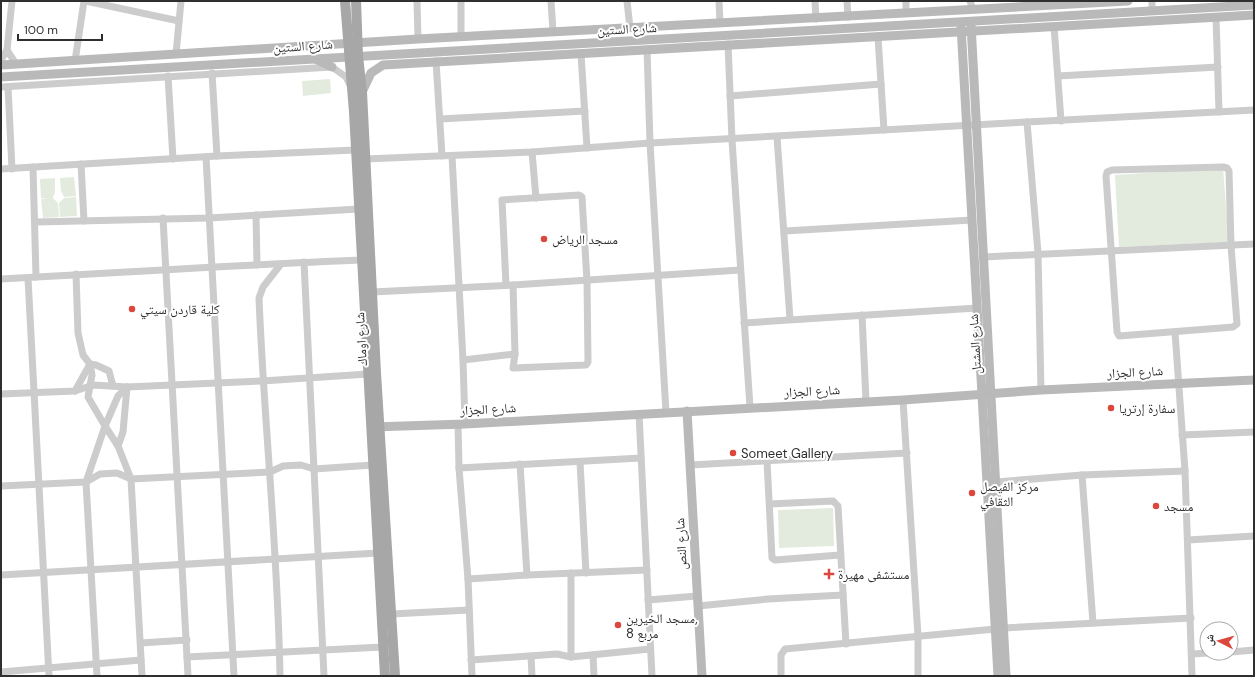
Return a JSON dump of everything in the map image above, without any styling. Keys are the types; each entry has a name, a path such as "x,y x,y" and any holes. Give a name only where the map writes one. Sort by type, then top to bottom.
{"main road":[{"name":"شارع اوماك","path":"356,1 357,23 353,43 352,87 358,209 368,374 375,427 392,614 395,676"},
{"name":"شارع الستين","path":"1,65 418,39 960,11 972,6 1128,1"},
{"path":"1132,1 1133,12"},
{"name":"شارع اوماك","path":"345,3 346,24 353,43"},
{"name":"شارع الستين","path":"1,77 353,56 569,50 653,40 816,36 962,27 1133,12 1254,5"},
{"name":"شارع المشتل","path":"972,6 972,220 978,308 996,482 999,628 998,676"},
{"name":"شارع المشتل","path":"960,11 984,257 987,395 999,628 1006,676"},
{"path":"971,26 1054,26 1254,15"},
{"path":"346,24 357,23"},
{"path":"667,26 667,40"},
{"path":"652,27 653,40"},
{"path":"383,65 569,50 581,54 728,44 816,36 878,37 962,27"},
{"path":"265,49 267,62"},
{"path":"362,92 371,73 400,54"},
{"name":"شارع اوماك","path":"353,56 362,92 372,292 375,427 373,465 385,676"},
{"path":"314,58 332,67"},
{"name":"شارع الجزار","path":"375,427 461,424 750,407 903,400 1041,390 1254,380"},
{"name":"شارع النص","path":"687,411 702,676"}],"street":[{"path":"1,60 7,50 12,1"},
{"path":"75,61 85,1 127,5 179,21"},
{"path":"176,54 181,1"},
{"path":"416,1 418,39"},
{"path":"461,1 461,37"},
{"path":"551,1 553,32"},
{"path":"627,1 630,28"},
{"path":"719,1 720,23"},
{"path":"815,1 816,19"},
{"path":"847,1 848,17"},
{"path":"906,1 906,13"},
{"path":"1152,1 1152,11"},
{"path":"1216,17 1220,112"},
{"path":"1054,26 1061,121"},
{"path":"878,37 884,130"},
{"path":"728,44 732,140 750,407"},
{"path":"647,49 650,143 666,412"},
{"path":"7,50 16,64"},
{"path":"581,54 587,148"},
{"path":"436,60 442,156"},
{"path":"12,169 5,87 332,67 346,77 352,87"},
{"path":"1058,76 1218,67"},
{"path":"212,74 217,156"},
{"path":"168,76 173,159"},
{"path":"730,96 881,84"},
{"path":"365,159 532,152 650,143 732,140 884,130 1254,110"},
{"path":"440,118 585,111"},
{"path":"1027,122 1038,253 1041,390"},
{"path":"777,137 785,231 790,319"},
{"path":"1,169 217,156 355,150"},
{"path":"532,152 536,198"},
{"path":"452,156 463,360 459,468 468,579 472,676"},
{"path":"206,157 210,266 234,676"},
{"path":"81,164 84,221"},
{"path":"33,167 36,222 36,277"},
{"path":"1227,168 1229,170 1231,245 1237,324 1233,327 1119,336 1117,332 1112,250 1106,176 1107,172 1112,170 1227,168"},
{"path":"579,195 582,197 587,281 588,362 586,365 513,368 515,354 510,285 501,202 504,199 536,198 579,195"},
{"path":"36,222 209,218 358,209"},
{"path":"256,214 257,265"},
{"path":"163,218 188,676"},
{"path":"785,231 972,220"},
{"path":"984,257 1038,253 1254,244"},
{"path":"1,279 210,266 361,260"},
{"path":"304,262 308,378 324,650 324,676"},
{"path":"280,676 270,472 262,381 259,298 263,286 281,264"},
{"path":"372,292 587,281 740,270"},
{"path":"76,274 78,333 83,355 90,364 90,386 88,397 118,446 131,479 142,676"},
{"path":"28,278 49,676"},
{"path":"744,323 978,308"},
{"path":"862,315 866,401"},
{"path":"1175,332 1177,383 1185,471 1192,676"},
{"path":"463,360 515,354"},
{"path":"90,364 109,371 113,386"},
{"path":"75,391 90,364"},
{"path":"1,394 75,391 90,386 127,387 262,381 368,374"},
{"path":"97,676 86,482 105,426 118,396 127,387"},
{"path":"118,446 123,432 127,387"},
{"path":"903,400 918,636 918,676"},
{"path":"639,414 652,676"},
{"path":"1182,435 1254,432"},
{"path":"690,465 907,453"},
{"path":"459,468 641,458"},
{"path":"767,461 772,558 775,560 840,555"},
{"path":"580,462 586,573"},
{"path":"520,464 526,575"},
{"path":"1,486 86,482 100,474 117,473 131,479 270,472 283,466 301,465 314,469 373,465"},
{"path":"996,482 1082,475 1185,471"},
{"path":"1082,475 1093,623"},
{"path":"770,504 833,501 838,506 846,644"},
{"path":"1188,540 1254,536"},
{"path":"1,575 378,553"},
{"path":"468,579 647,570"},
{"path":"571,573 571,657"},
{"path":"698,606 768,599 843,595"},
{"path":"648,600 697,596"},
{"path":"392,614 469,610"},
{"path":"781,676 781,655 785,649 999,628 1191,618"},
{"path":"140,643 187,640"},
{"path":"187,657 383,647"},
{"path":"471,660 557,654 571,657 650,649"},
{"path":"1239,651 1254,650"},
{"path":"1192,654 1199,654"},
{"path":"593,655 594,676"},
{"path":"532,656 532,676"},
{"path":"1,672 141,660"}],"shaded area":[{"path":"330,79 331,93 303,96 302,81"},
{"path":"1223,168 1229,242 1119,247 1115,175"},
{"path":"74,177 76,196 64,197 61,191 60,178"},
{"path":"55,178 55,192 53,198 58,203 59,217 43,218 41,199 48,198 41,198 40,179"},
{"path":"76,197 77,216 60,217 59,203 64,198"},
{"path":"833,508 834,546 779,548 778,510"}],"place":[{"name":"مسجد الرياض","path":"544,239"},
{"name":"كلية قاردن سيتي","path":"132,309"},
{"name":"سفارة إرتريا","path":"1111,408"},
{"name":"Someet Gallery","path":"733,453"},
{"name":"مركز الفيصل الثقافي","path":"972,493"},
{"name":"مسجد","path":"1156,506"},
{"name":"مستشفى مهيرة","path":"829,574"},
{"name":"مسجد الخيرين, مربع 8","path":"618,625"}]}
